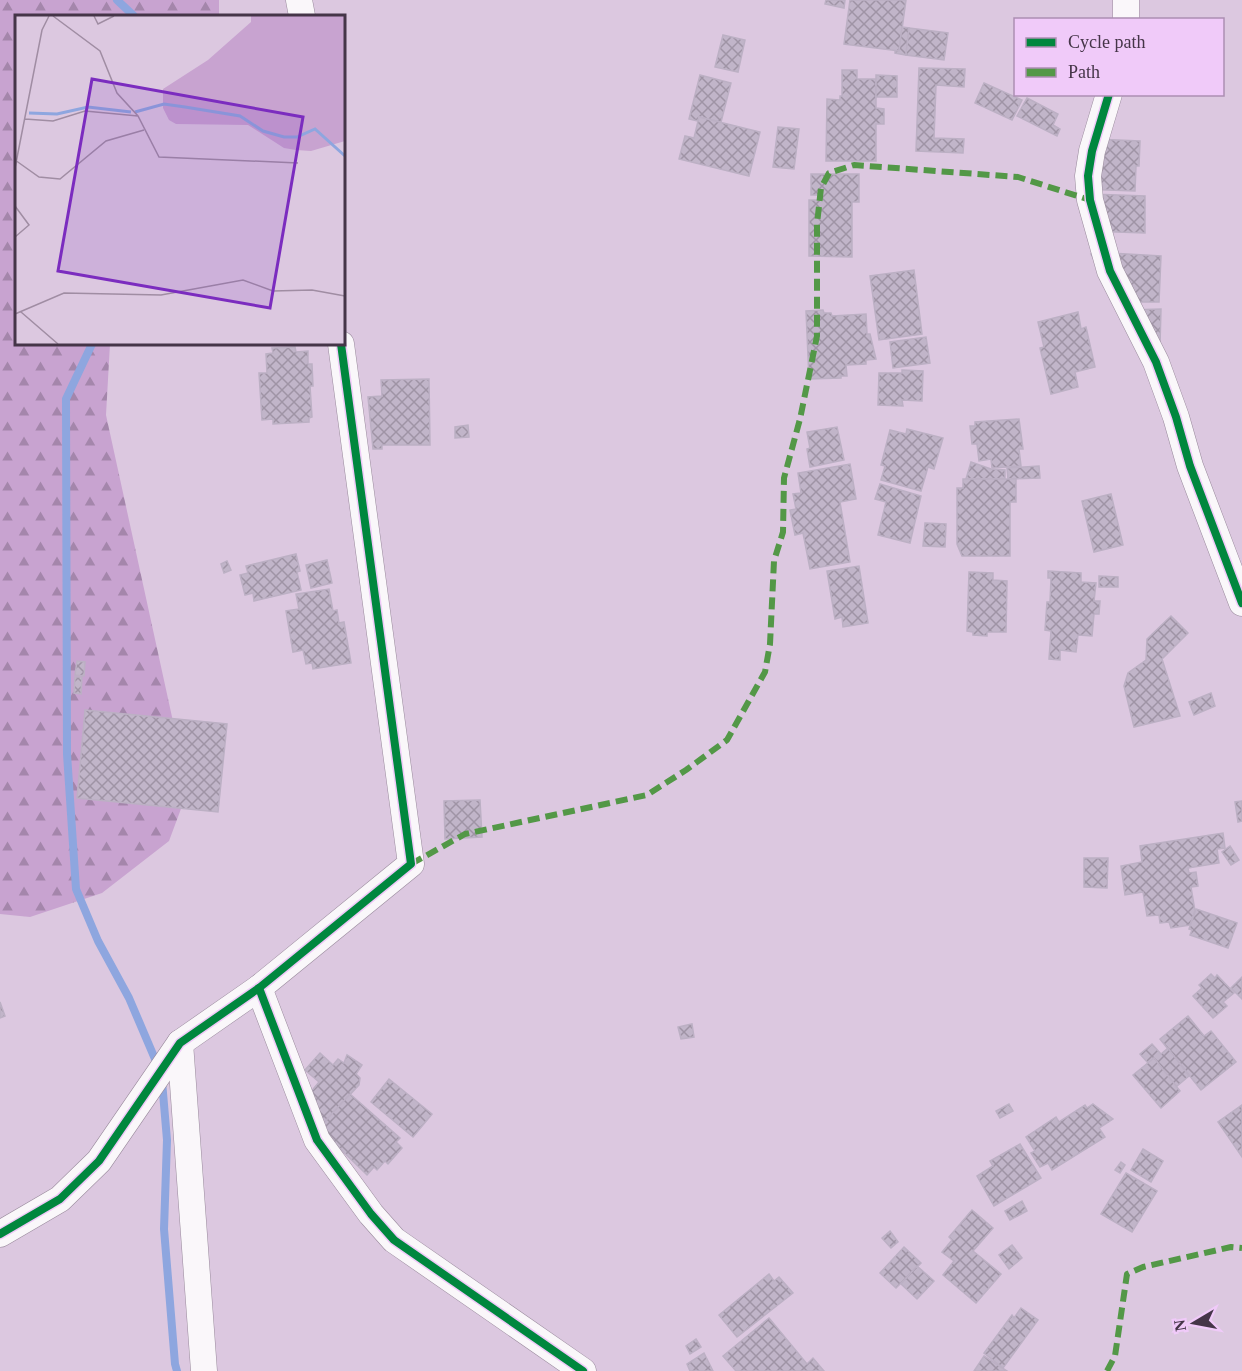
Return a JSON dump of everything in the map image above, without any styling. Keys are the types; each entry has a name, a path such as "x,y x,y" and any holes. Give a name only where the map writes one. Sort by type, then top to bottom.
{"street":[{"path":"299,0 302,15"},
{"path":"1126,0 1126,18"},
{"path":"1108,96 1092,151 1088,176 1090,200 1110,271 1156,362 1176,417 1190,466 1242,603"},
{"path":"0,1234 60,1199 99,1161 180,1043 259,988 411,864 341,345"},
{"path":"259,988 317,1140 371,1214 394,1240 584,1371"},
{"path":"180,1043 204,1371"}],"green space":[{"path":"0,0 219,0 219,15 15,15 15,345 110,345 106,415 188,790 169,841 102,893 30,917 0,914"}],"building":[{"path":"826,0 845,0 844,8 825,4"},
{"path":"850,0 906,0 899,51 844,44"},
{"path":"902,27 909,28 906,55 895,53 899,51"},
{"path":"909,28 948,33 944,60 906,55"},
{"path":"723,35 745,40 738,72 715,67"},
{"path":"919,68 965,69 964,87 936,85 934,138 964,139 963,153 916,151"},
{"path":"842,70 857,70 857,79 876,79 876,108 884,109 884,124 876,124 876,161 826,161 827,99 840,100"},
{"path":"700,75 731,83 721,122 699,117 698,121 689,119"},
{"path":"876,75 897,76 897,97 876,97"},
{"path":"984,83 1022,100 1012,120 975,103"},
{"path":"1027,98 1058,114 1053,125 1060,129 1057,136 1017,116"},
{"path":"699,117 760,132 749,176 679,159 685,136 694,138"},
{"path":"778,127 799,129 794,169 773,167"},
{"path":"1094,139 1140,141 1135,191 1080,189"},
{"path":"811,174 859,174 859,202 852,202 852,257 809,256 809,200 819,200 819,195 811,195"},
{"path":"1090,194 1145,196 1145,233 1089,231"},
{"path":"1091,254 1161,256 1159,302 1124,302 1102,275"},
{"path":"914,270 922,334 879,340 870,276"},
{"path":"1161,309 1160,345 1129,310"},
{"path":"823,310 824,313 831,313 832,316 866,314 867,334 870,334 876,359 866,360 866,364 846,365 847,376 841,376 841,378 809,379 806,311"},
{"path":"1078,312 1081,329 1086,327 1095,367 1075,372 1078,387 1051,394 1040,348 1044,347 1038,322"},
{"path":"926,337 930,363 893,368 890,342"},
{"path":"295,347 296,352 308,351 308,364 312,364 313,386 310,386 312,417 309,418 309,422 273,424 273,419 262,420 259,373 267,373 266,354 273,353 272,348"},
{"path":"902,370 923,371 922,401 902,400 903,406 878,405 879,373 902,373"},
{"path":"429,379 430,445 382,445 382,449 373,449 368,397 382,396 381,380"},
{"path":"1019,419 1023,449 1019,449 1021,466 992,468 991,459 979,461 977,444 972,444 970,426 975,426 975,422"},
{"path":"468,425 469,437 455,438 455,427"},
{"path":"837,427 844,460 810,467 807,432"},
{"path":"907,429 943,438 934,469 928,467 921,491 881,480 885,466 881,465 890,430 906,434"},
{"path":"971,462 991,469 1005,470 1005,479 966,479"},
{"path":"850,464 856,499 840,502 850,562 810,569 803,533 795,535 790,510 796,509 793,494 801,493 798,473"},
{"path":"1039,466 1040,478 1008,479 1007,468"},
{"path":"963,479 1016,479 1016,502 1010,502 1010,556 962,556 957,544 957,488 963,488"},
{"path":"880,484 921,496 910,543 878,535 886,502 875,499"},
{"path":"1111,494 1123,545 1094,552 1082,501"},
{"path":"925,523 946,524 945,547 923,546"},
{"path":"296,554 301,590 254,601 253,593 245,595 240,575 248,573 246,566"},
{"path":"327,560 332,583 311,588 306,565"},
{"path":"227,561 231,570 224,573 221,564"},
{"path":"859,566 868,623 843,627 842,617 835,619 827,571"},
{"path":"1048,571 1081,573 1081,582 1096,583 1094,601 1100,601 1099,614 1094,614 1092,636 1078,635 1076,652 1060,650 1060,660 1049,659 1051,631 1045,630 1047,602 1050,602 1051,578 1048,578"},
{"path":"969,572 993,573 993,580 1007,581 1006,632 987,632 987,636 973,635 973,632 967,631"},
{"path":"1099,576 1118,577 1118,587 1099,587"},
{"path":"329,589 333,611 337,610 339,623 344,622 351,663 313,669 312,663 306,664 303,650 293,652 286,611 299,609 296,594"},
{"path":"1171,616 1188,633 1162,659 1180,716 1134,727 1124,686 1128,673 1146,660 1147,639"},
{"path":"77,661 85,662 84,676 75,675"},
{"path":"75,677 82,677 81,694 74,693"},
{"path":"1211,693 1215,706 1194,715 1189,702"},
{"path":"85,710 227,724 218,812 77,798"},
{"path":"480,800 482,837 445,839 444,801"},
{"path":"1242,801 1242,821 1238,822 1235,802"},
{"path":"1223,833 1225,848 1217,849 1219,863 1188,868 1189,873 1196,872 1198,886 1191,887 1195,911 1190,925 1171,928 1169,922 1160,923 1159,915 1147,916 1143,892 1125,895 1121,866 1142,862 1140,846"},
{"path":"1230,846 1239,860 1231,865 1222,852"},
{"path":"1084,858 1108,858 1107,888 1084,887"},
{"path":"1196,909 1237,923 1228,948 1190,935 1192,930 1189,929"},
{"path":"1211,974 1215,978 1217,975 1234,993 1223,1002 1227,1006 1213,1018 1193,996 1202,988 1199,985"},
{"path":"1242,977 1242,999 1231,988"},
{"path":"0,1002 5,1016 0,1018"},
{"path":"1188,1016 1204,1036 1211,1031 1236,1062 1201,1090 1160,1039"},
{"path":"692,1024 694,1037 681,1039 678,1027"},
{"path":"1152,1044 1161,1054 1168,1048 1189,1076 1176,1087 1154,1058 1148,1063 1140,1054"},
{"path":"320,1053 333,1065 338,1059 344,1063 347,1055 362,1065 356,1074 360,1078 359,1085 319,1128 300,1105 319,1082 305,1070"},
{"path":"1154,1058 1180,1091 1161,1108 1133,1075"},
{"path":"389,1079 432,1114 413,1137 371,1102"},
{"path":"350,1094 400,1138 396,1142 402,1148 388,1164 385,1161 377,1170 374,1167 367,1175 319,1128"},
{"path":"1009,1104 1013,1111 1000,1118 996,1111"},
{"path":"1093,1104 1113,1119 1099,1128 1105,1137 1052,1170 1048,1163 1040,1167 1031,1153 1035,1151 1026,1137 1056,1117 1059,1122 1085,1105 1087,1108"},
{"path":"1242,1105 1242,1157 1218,1122"},
{"path":"1020,1144 1041,1178 994,1206 977,1176 993,1166 990,1161"},
{"path":"1143,1149 1163,1161 1151,1182 1131,1170"},
{"path":"1121,1162 1125,1165 1120,1173 1115,1170"},
{"path":"1126,1173 1157,1191 1132,1232 1101,1214"},
{"path":"1022,1201 1027,1211 1010,1220 1005,1211"},
{"path":"972,1210 993,1228 973,1251 1001,1274 976,1303 943,1275 954,1261 942,1252 952,1240 949,1237"},
{"path":"890,1231 898,1242 891,1248 882,1238"},
{"path":"1012,1245 1022,1258 1009,1269 999,1255"},
{"path":"904,1247 921,1263 896,1288 880,1273"},
{"path":"917,1266 934,1281 917,1299 901,1284"},
{"path":"769,1274 774,1281 779,1277 793,1293 737,1337 719,1315"},
{"path":"1021,1308 1038,1320 1003,1368 984,1353 1012,1315 1014,1318"},
{"path":"769,1318 807,1364 813,1358 824,1371 736,1371 723,1356"},
{"path":"696,1339 701,1347 690,1354 686,1346"},
{"path":"704,1353 713,1371 690,1371 687,1364"},
{"path":"984,1356 1007,1371 974,1371"}],"waterway":[{"path":"117,0 133,15"},
{"path":"92,345 66,399 67,754 76,889 98,941 129,998 158,1066"},
{"path":"162,1081 167,1140 164,1229 177,1371"}],"marked path":[{"path":"411,864 465,834 647,795 727,740 765,672 770,644 774,561 783,532 784,478 800,419 817,336 817,224 821,188 829,173 854,165 1018,177 1090,200"},
{"path":"1107,1371 1115,1356 1127,1274 1143,1267 1231,1247 1242,1248"}],"cycle path":[{"path":"1108,96 1092,151 1088,176 1090,200 1110,271 1156,362 1176,417 1190,466 1242,603"},
{"path":"0,1234 60,1199 99,1161 180,1043 259,988 411,864 341,345"},
{"path":"259,988 317,1140 371,1214 394,1240 583,1371"}]}
